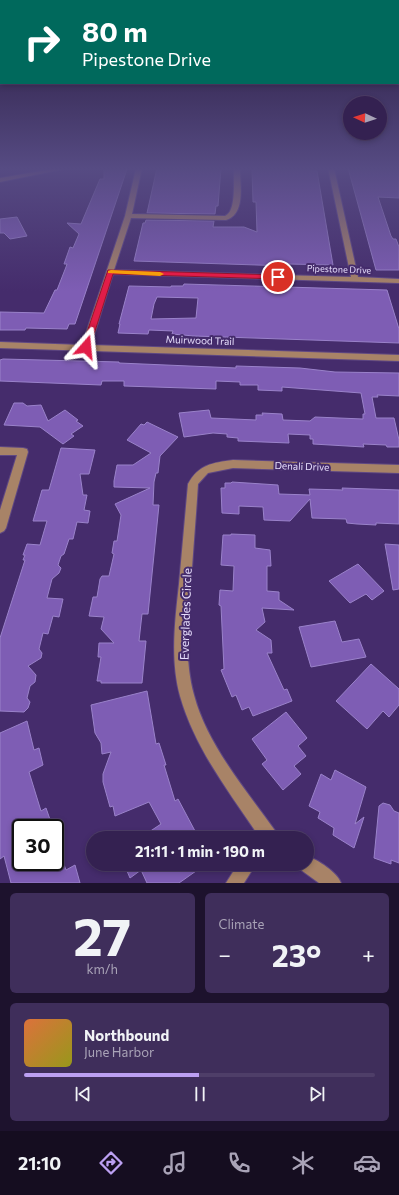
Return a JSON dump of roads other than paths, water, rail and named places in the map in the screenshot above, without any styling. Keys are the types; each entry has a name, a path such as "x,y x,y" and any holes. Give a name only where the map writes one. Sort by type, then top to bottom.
{"street":[{"path":"86,347 130,209"},
{"path":"128,216 226,218 231,216 235,209"},
{"path":"340,209 355,280"},
{"name":"Pipestone Drive","path":"110,272 399,281"},
{"name":"Muirwood Trail","path":"0,345 399,358"},
{"path":"0,451 23,452 0,528"},
{"name":"Denali Drive","path":"206,470 233,464 399,469"},
{"name":"Everglades Circle","path":"206,470 197,476 193,484 181,630 182,662 187,695 199,728 222,769 263,831"},
{"path":"314,869 333,883"},
{"path":"234,883 243,871"}]}
